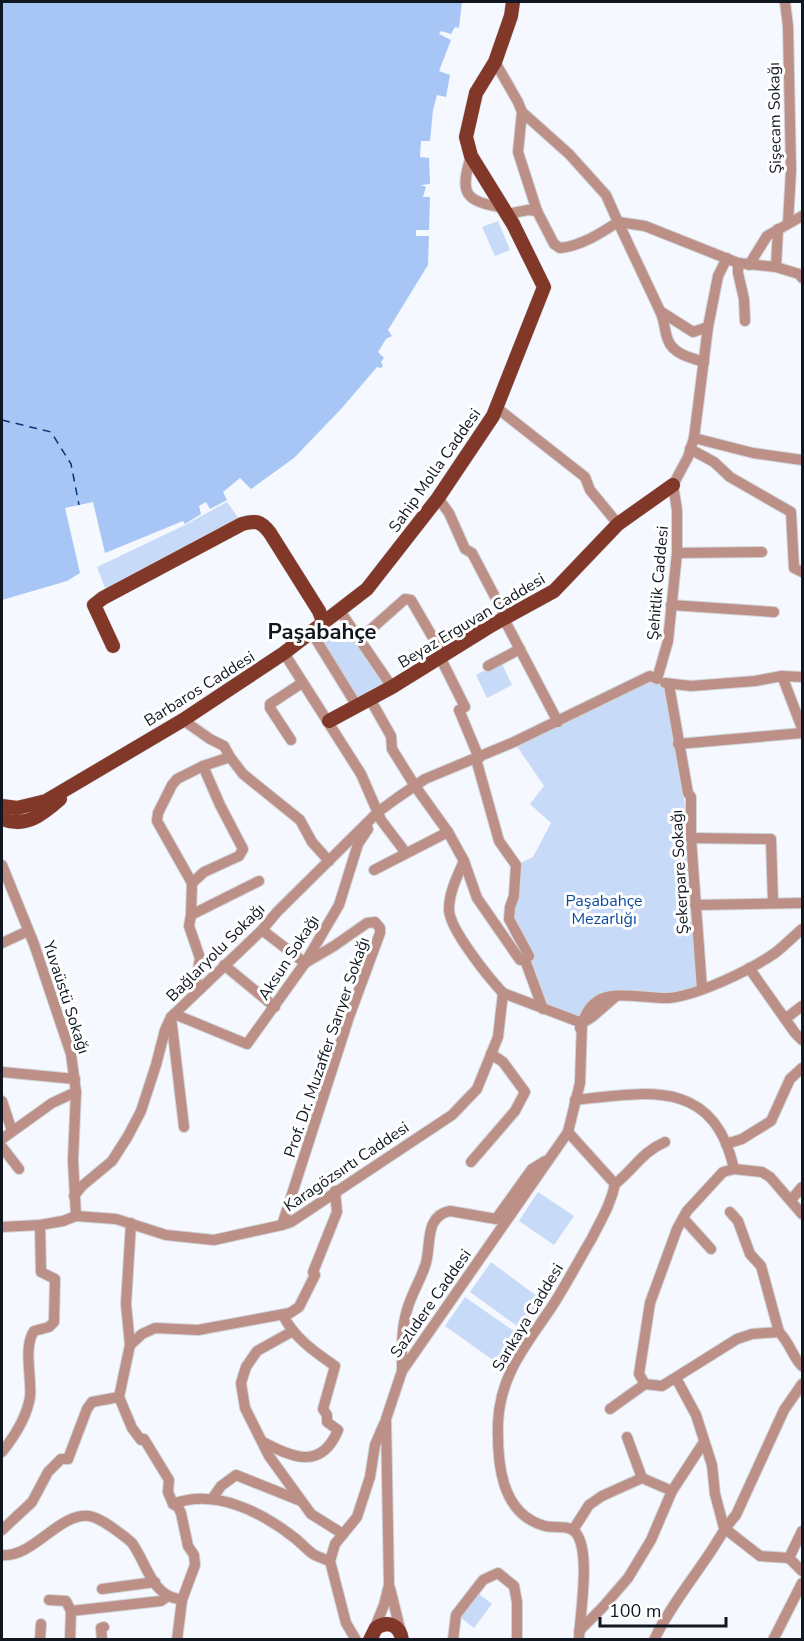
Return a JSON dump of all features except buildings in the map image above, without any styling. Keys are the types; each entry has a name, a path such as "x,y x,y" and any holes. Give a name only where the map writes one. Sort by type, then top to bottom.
{"main road":[{"name":"Sahip Molla Caddesi","path":"340,611 367,589 438,498 497,408 544,287 506,211 471,156 466,137 476,93 495,62 511,16 513,2"},
{"name":"Beyaz Erguvan Caddesi","path":"329,721 393,687 441,656 554,591 618,524 673,485"},
{"path":"113,646 94,606 104,598 250,522 256,521 262,523 270,533 319,611 324,624"},
{"name":"Barbaros Caddesi","path":"2,806 17,808 46,801 183,720 284,653 340,611"},
{"name":"Barbaros Caddesi","path":"2,819 18,823 33,820 58,800 70,786"},
{"name":"Sazlıdere Caddesi","path":"370,1637 376,1628 385,1624 394,1626 402,1637"}],"street":[{"name":"Şişecam Sokağı","path":"776,267 791,170 788,26 785,2"},
{"path":"495,62 522,112 518,152 537,211 554,244 560,248 570,247 603,232 618,222 645,226 744,264 776,267 799,274 802,278"},
{"path":"522,112 569,154 606,195 631,253 664,319 667,339 671,346 677,351 704,362"},
{"path":"471,156 465,184 473,200 506,211 537,211"},
{"path":"744,321 744,299 738,273 767,236 802,216"},
{"path":"673,485 692,444 708,327 718,276 727,258"},
{"path":"660,311 693,332 708,327"},
{"path":"497,408 585,477 590,490 618,524"},
{"path":"692,444 802,460"},
{"path":"692,444 730,477 779,507 792,512 794,568 802,572"},
{"name":"Şehitlik Caddesi","path":"657,679 668,642 677,553 677,510 673,485"},
{"path":"438,498 449,513 465,549 472,553 558,722"},
{"path":"677,553 762,552"},
{"path":"360,639 405,599 411,600 441,656 465,707 459,711 477,758 499,841 516,865 514,897 509,920 529,956 525,960"},
{"path":"671,605 774,612"},
{"path":"340,611 393,687"},
{"path":"312,633 357,706"},
{"path":"488,666 520,649"},
{"path":"284,653 361,774 381,820 406,853"},
{"path":"378,812 425,779 558,722 650,676 669,685 691,686 755,681 782,676 802,677"},
{"path":"782,676 802,728"},
{"path":"291,740 270,708 270,704 302,683"},
{"name":"Şekerpare Sokağı","path":"669,685 678,744 688,793 691,797 691,838 702,989"},
{"path":"370,699 392,736 392,749 448,832 464,861 477,898 520,960 525,960"},
{"path":"183,720 210,739 225,746 243,774 300,820 312,842 329,861"},
{"path":"678,744 802,733"},
{"path":"194,994 200,958 189,926 192,883 158,820 158,813 172,784 177,779 203,766 230,757"},
{"path":"192,883 204,872 239,856 243,849 203,766"},
{"name":"Bağlaryolu Sokağı","path":"74,1196 82,1186 112,1161 129,1137 141,1111 165,1030 173,1015 378,812"},
{"name":"Aksun Sokağı","path":"173,1015 247,1044 275,1007 339,905 358,844 378,812"},
{"path":"374,870 448,832"},
{"path":"691,838 771,839 773,902"},
{"path":"464,861 450,892 449,914 462,939 489,978 503,993 582,1023 585,1012 602,998 617,996 671,998 702,989 749,968 775,953 802,929"},
{"name":"Yuvaüstü Sokağı","path":"2,865 52,995 71,1054 76,1092 74,1196 76,1216"},
{"path":"191,915 259,881"},
{"path":"695,905 802,903"},
{"name":"Prof. Dr. Muzaffer Sarıyer Sokağı","path":"282,1226 380,928 375,922 367,923 304,963"},
{"path":"261,930 304,963"},
{"path":"2,943 28,931"},
{"path":"525,960 543,1009"},
{"path":"224,965 275,1007"},
{"path":"749,968 802,1040"},
{"name":"Karagözsırtı Caddesi","path":"2,1227 40,1226 76,1216 116,1219 166,1235 213,1240 282,1226 291,1222 452,1115 477,1089 498,1036 503,993"},
{"path":"785,1019 802,1006"},
{"path":"173,1015 184,1126"},
{"name":"Sazlıdere Caddesi","path":"402,1637 389,1585 386,1419 402,1371 568,1132 580,1083 582,1023"},
{"path":"471,1162 515,1111 525,1092 503,1062 491,1054"},
{"path":"726,1144 742,1139 771,1121 790,1079 802,1068"},
{"path":"2,1072 75,1079"},
{"path":"2,1139 52,1103 76,1092"},
{"path":"575,1100 626,1094 675,1096 695,1104 709,1115 726,1144 734,1169"},
{"path":"2,1101 12,1131"},
{"path":"568,1132 615,1184 633,1170 649,1149 665,1142"},
{"path":"2,1147 19,1169"},
{"path":"402,1371 402,1347 407,1311 426,1264 429,1235 435,1219 450,1211 496,1220 532,1169 551,1157"},
{"path":"779,1332 752,1334 737,1339 662,1386 645,1384 641,1380 640,1368 650,1303 677,1229 687,1211 723,1172 734,1169 762,1172 770,1176 802,1214"},
{"name":"Sarıkaya Caddesi","path":"573,1530 563,1527 547,1527 531,1521 519,1512 504,1483 498,1463 498,1420 501,1396 518,1357 553,1304 610,1204 615,1184"},
{"path":"791,1200 802,1187"},
{"path":"130,1345 142,1334 155,1328 198,1330 233,1322 283,1316 299,1307 315,1275 313,1272 337,1212 335,1191"},
{"path":"730,1212 738,1221 750,1254 761,1266 779,1332 789,1342 802,1366"},
{"path":"683,1218 711,1249"},
{"path":"131,1223 126,1304 130,1345 119,1397 132,1428 141,1440 144,1439 169,1480 168,1492 173,1504 181,1513 188,1546 194,1555 195,1565 182,1600 177,1640"},
{"path":"2,1452 23,1417 30,1397 31,1335 34,1331 49,1327 54,1322 55,1279 41,1272 40,1226"},
{"path":"263,1442 286,1453 310,1457 327,1450 333,1444 338,1430 327,1422 327,1415 323,1409 335,1366 317,1354 293,1331 283,1316"},
{"path":"293,1331 257,1351 246,1367 241,1383 245,1408 280,1474 311,1514 343,1534"},
{"path":"676,1378 696,1415 712,1465 715,1494 724,1528 760,1556 789,1558 802,1571"},
{"path":"610,1409 645,1384"},
{"path":"654,1640 665,1618 717,1543 724,1528 736,1515 784,1410 802,1384"},
{"path":"2,1530 32,1502 48,1472 61,1459 69,1459 87,1409 92,1402 119,1397"},
{"path":"356,1640 346,1623 330,1561 335,1544 357,1517 370,1477 375,1445 386,1419"},
{"path":"627,1437 642,1478 672,1491"},
{"path":"579,1635 628,1578 651,1540 672,1491 704,1442"},
{"path":"212,1499 221,1486 236,1475 301,1501"},
{"path":"579,1635 584,1556 578,1536 573,1530 589,1505 602,1496 642,1478"},
{"path":"173,1504 185,1499 212,1499 246,1508 296,1539 312,1553 330,1561"},
{"path":"2,1555 20,1552 67,1522 90,1516 101,1520 131,1542 154,1582 168,1596 182,1600"},
{"path":"789,1558 802,1531"},
{"path":"453,1640 456,1615 483,1580 498,1573 514,1586 517,1602 517,1640"},
{"path":"102,1589 154,1582"},
{"path":"773,1640 802,1583"},
{"name":"Sazlıdere Caddesi","path":"370,1637 384,1605 389,1585"},
{"path":"71,1611 161,1601 168,1596"},
{"path":"49,1600 66,1601 71,1611 70,1640"},
{"path":"40,1640 41,1624"},
{"path":"102,1640 101,1628 104,1627"}],"green space":[{"path":"498,221 510,250 495,256 482,227"},
{"path":"227,502 241,522 107,593 97,567"},
{"path":"347,625 386,684 359,700 321,642"},
{"path":"501,662 512,685 487,698 476,675"},
{"name":"Paşabahçe Mezarlığı","path":"650,676 669,685 679,746 702,989 671,998 617,996 582,1023 543,1009 512,919 516,865 533,857 551,823 530,804 544,786 514,742"},
{"path":"538,1192 574,1216 554,1245 519,1221"},
{"path":"491,1262 542,1300 521,1329 470,1292"},
{"path":"465,1297 518,1334 497,1363 445,1326"},
{"path":"478,1593 492,1604 474,1628 460,1617"}],"shaded area":[{"path":"2,2 462,2 459,28 455,27 451,34 441,31 439,34 451,40 439,71 450,75 446,97 437,95 430,141 421,141 420,157 429,158 430,184 421,185 426,187 423,197 430,197 429,230 416,230 416,236 429,236 428,265 388,330 392,336 386,339 378,352 384,358 381,362 383,366 377,367 294,458 251,489 240,478 223,492 227,500 210,509 206,502 199,506 201,514 185,524 183,521 105,553 93,502 65,508 80,573 67,581 2,600"}],"ferry route":[{"path":"2,420 51,432 71,464 79,505"}],"district":[{"name":"Paşabahçe","path":"322,631"}]}
